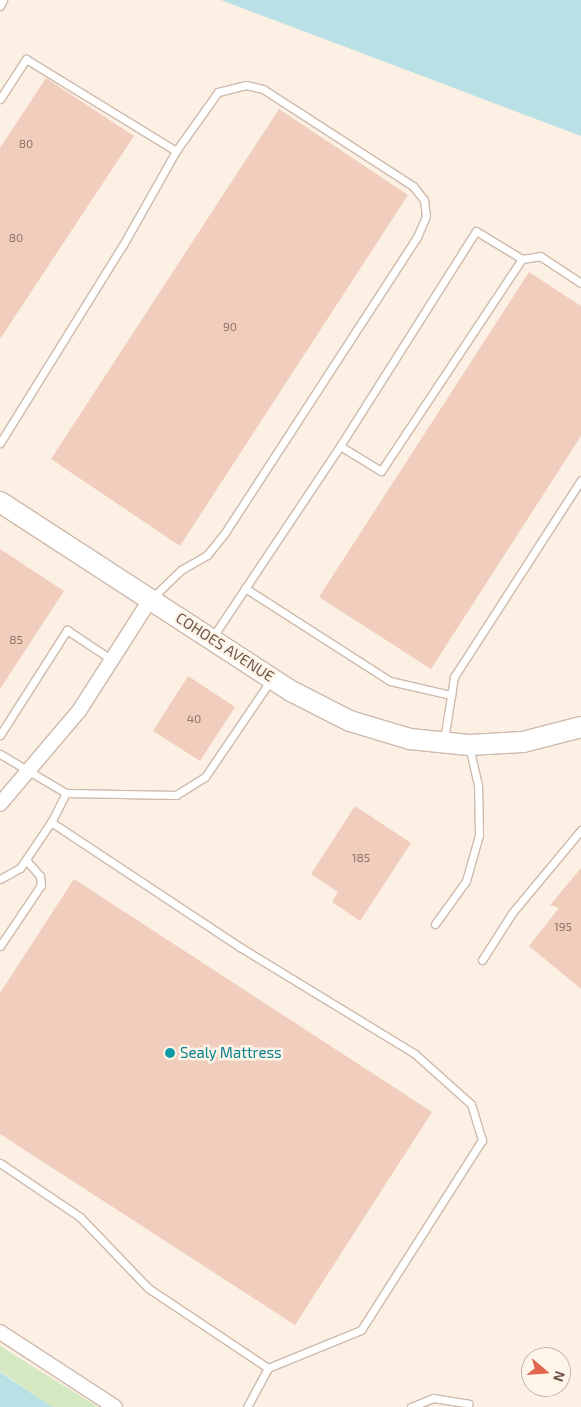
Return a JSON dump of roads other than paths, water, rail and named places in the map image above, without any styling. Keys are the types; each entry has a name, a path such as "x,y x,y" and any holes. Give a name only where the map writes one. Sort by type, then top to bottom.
{"street":[{"name":"COHOES AVENUE","path":"0,502 272,678 350,721 444,743 469,745 523,742 581,727"},
{"path":"0,804 31,769 112,660 150,600"},
{"path":"0,1332 115,1407"}],"lane":[{"path":"0,6 4,0"},
{"path":"0,100 26,59 176,151"},
{"path":"0,443 123,245 176,151 218,92 236,85 263,89 413,186 424,200 426,216 418,237 224,534 207,555 181,570 150,600"},
{"path":"212,639 340,446 476,231 522,259 540,256 581,283"},
{"path":"340,446 381,472 522,259"},
{"path":"444,743 454,678 581,480"},
{"path":"245,588 390,681 451,695"},
{"path":"0,735 67,630 112,660"},
{"path":"0,754 31,769 66,793 176,795 205,777 272,678"},
{"path":"435,924 466,881 479,835 478,785 469,745"},
{"path":"0,879 11,876 26,860 51,822 66,793"},
{"path":"51,822 240,947 416,1054 471,1104 482,1140 361,1330 268,1368 246,1407"},
{"path":"482,960 512,913 581,830"},
{"path":"0,946 41,885 40,876 26,860"},
{"path":"0,1162 80,1217 148,1288 268,1368"},
{"path":"411,1407 433,1398 469,1404"}],"water":[{"path":"221,0 581,0 581,136 351,49"},
{"path":"0,1372 52,1407 0,1407"}],"place":[{"name":"Sealy Mattress","path":"170,1053"}]}
